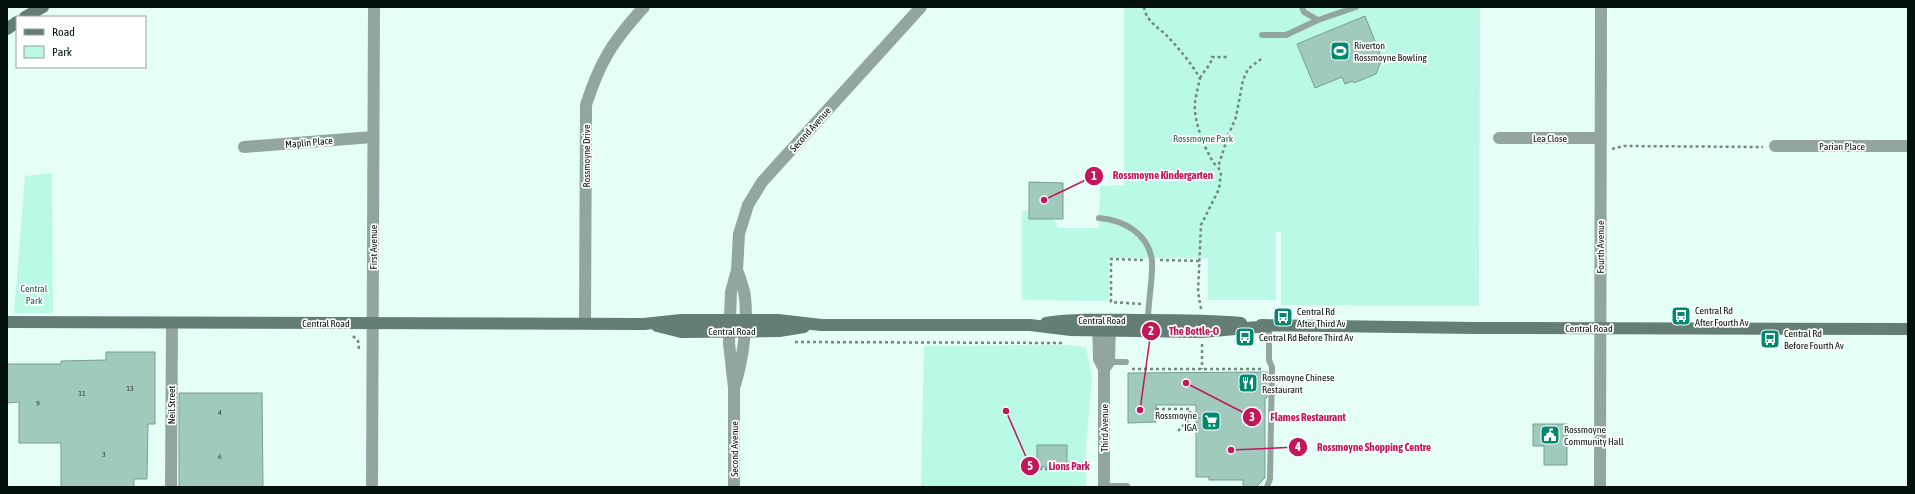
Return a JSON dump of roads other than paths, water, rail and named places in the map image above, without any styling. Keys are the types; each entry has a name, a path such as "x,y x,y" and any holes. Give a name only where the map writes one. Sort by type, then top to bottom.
{"street":[{"path":"27,16 43,7"},
{"name":"First Avenue","path":"372,487 374,7"},
{"name":"Rossmoyne Drive","path":"585,323 586,105 594,79 609,48 644,7"},
{"name":"Second Avenue","path":"734,487 734,388 730,362 731,292 738,270 739,234 748,205 762,182 921,7"},
{"name":"Fourth Avenue","path":"1600,487 1601,7"},
{"path":"7,29 16,23"},
{"name":"Maplin Place","path":"244,147 373,137"},
{"name":"Lea Close","path":"1499,138 1601,138"},
{"name":"Parian Place","path":"1775,146 1908,146"},
{"name":"Second Avenue","path":"734,388 742,362 745,325 744,292 738,270"},
{"name":"Central Road","path":"7,322 585,323 644,324 681,332 730,325 745,325 779,331 821,325 1030,325 1069,320 1104,325 1212,331 1269,326 1908,329"},
{"name":"Central Road","path":"1104,325 1148,320 1212,320 1269,326"},
{"name":"Neil Street","path":"171,487 172,323"},
{"name":"Third Avenue","path":"1104,325 1107,366 1104,486"}],"lane":[{"path":"1302,7 1304,12 1318,20"},
{"path":"1262,35 1286,35 1318,20 1356,7"},
{"path":"1100,218 1113,219 1128,226 1139,234 1147,244 1152,260 1148,320"},
{"path":"1267,487 1270,479 1272,367 1270,360 1269,326"},
{"path":"1107,366 1126,362"},
{"path":"1104,486 1128,486"}],"place":[{"name":"Riverton Rossmoyne Bowling","path":"1340,51"},
{"name":"Rossmoyne Kindergarten","path":"1044,200"},
{"name":"Central Rd After Fourth Av","path":"1681,316"},
{"name":"Central Rd After Third Av","path":"1283,317"},
{"name":"Central Rd Before Third Av","path":"1245,337"},
{"name":"Central Rd Before Fourth Av","path":"1770,339"},
{"name":"Flames Restaurant","path":"1186,383"},
{"name":"Rossmoyne Chinese Restaurant","path":"1248,383"},
{"name":"The Bottle-O","path":"1140,410"},
{"name":"Lions Park","path":"1006,411"},
{"name":"Rossmoyne IGA","path":"1211,421"},
{"name":"Rossmoyne Community Hall","path":"1550,435"},
{"name":"Rossmoyne Shopping Centre","path":"1231,450"}],"park label":[{"name":"Rossmoyne Park","path":"1203,138"},
{"name":"Central Park","path":"34,294"}]}
